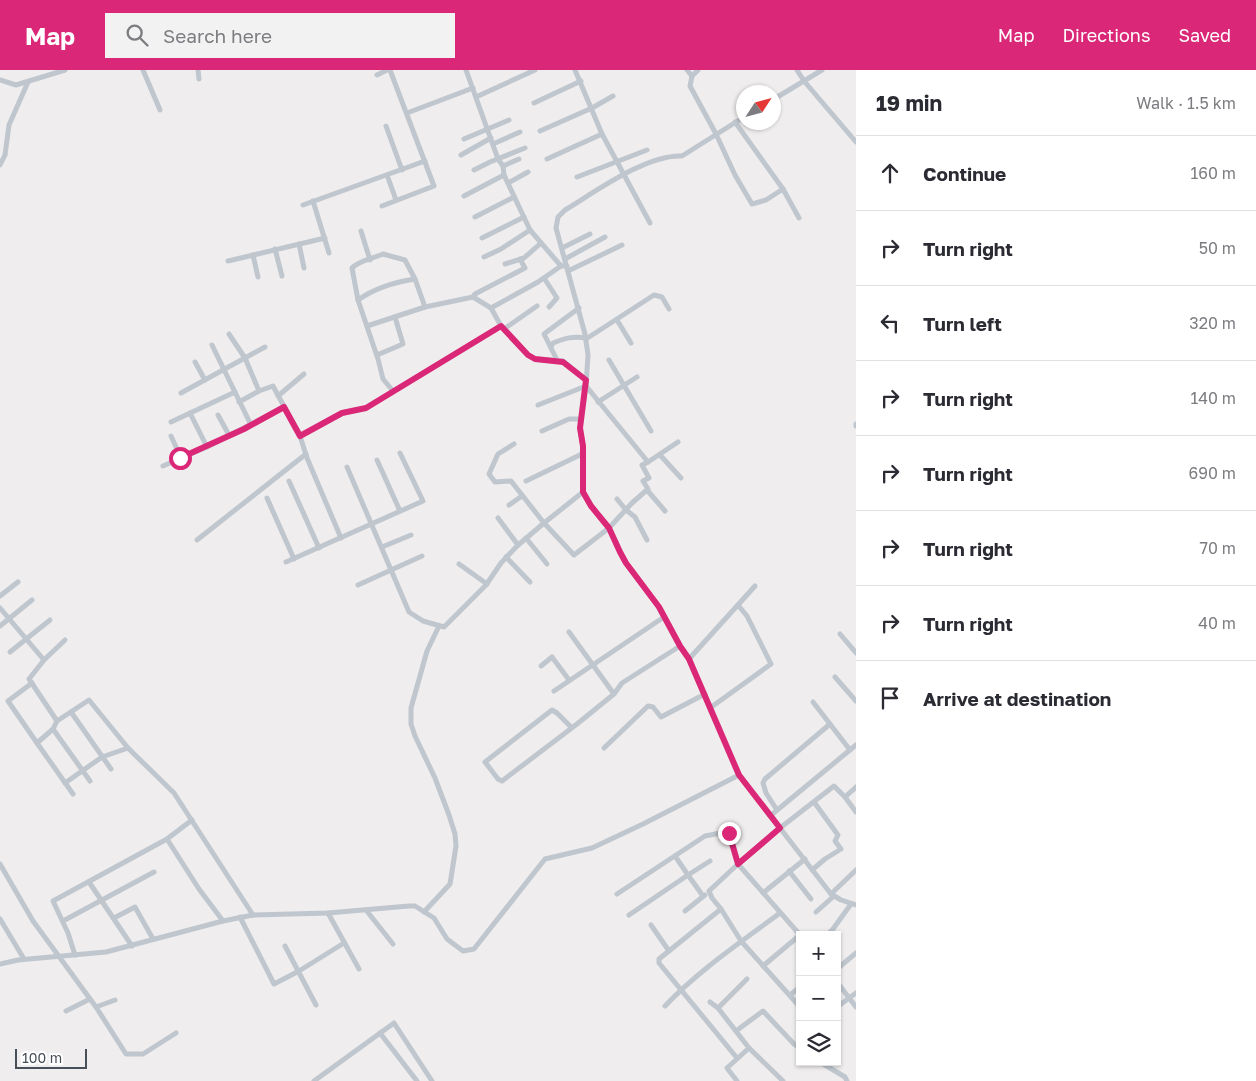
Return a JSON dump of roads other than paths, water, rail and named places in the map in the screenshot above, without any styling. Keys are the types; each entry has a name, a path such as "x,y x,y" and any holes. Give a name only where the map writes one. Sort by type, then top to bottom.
{"street":[{"path":"0,80 16,85 65,70"},
{"path":"143,70 160,110"},
{"path":"198,70 200,79"},
{"path":"377,75 388,70 407,113 434,186 382,206"},
{"path":"466,70 498,159 503,166 504,175 530,230 565,268"},
{"path":"476,97 535,70"},
{"path":"575,70 602,134 650,223"},
{"path":"687,70 692,76"},
{"path":"698,70 692,76 690,86 716,134 735,175 752,204 766,200 783,190"},
{"path":"797,70 804,81 856,142"},
{"path":"781,95 822,70"},
{"path":"534,103 581,81"},
{"path":"0,165 5,155 9,125 28,82"},
{"path":"407,113 473,88"},
{"path":"540,131 592,108 613,96"},
{"path":"464,139 509,120"},
{"path":"799,218 783,190 735,122 682,156 652,161 564,210 558,217 556,228 565,259 565,268 579,308 588,355 580,428 583,492 591,506 609,528 620,552 659,607 689,659 739,775 832,895 853,904 831,931"},
{"path":"386,126 402,170"},
{"path":"461,155 492,141 520,132"},
{"path":"547,159 602,134"},
{"path":"474,170 525,148"},
{"path":"577,177 647,150"},
{"path":"503,166 519,158"},
{"path":"303,204 425,161"},
{"path":"508,183 528,172"},
{"path":"387,175 396,200"},
{"path":"464,196 504,175"},
{"path":"475,217 514,197"},
{"path":"313,201 329,253"},
{"path":"482,238 524,217"},
{"path":"484,257 501,249 530,230"},
{"path":"361,231 370,260"},
{"path":"562,248 590,234"},
{"path":"565,259 605,237"},
{"path":"228,261 325,238"},
{"path":"505,264 520,259 541,243"},
{"path":"299,244 304,268"},
{"path":"491,308 544,278 622,245"},
{"path":"275,250 282,276"},
{"path":"393,391 383,379 377,355 358,300 352,268 356,264 383,254 405,260 415,279 425,307"},
{"path":"253,255 258,277"},
{"path":"367,326 425,307 472,297 525,268 520,259"},
{"path":"544,278 557,298 549,307"},
{"path":"358,300 366,294 398,281 415,279"},
{"path":"551,347 553,343 573,336 586,338 654,295 662,297 668,309"},
{"path":"472,297 491,308 503,328 528,355 535,359 563,362 586,383 598,402 648,462"},
{"path":"300,436 342,413 366,408 537,306"},
{"path":"555,361 556,358 544,334 579,308"},
{"path":"377,355 403,344 395,317"},
{"path":"616,320 631,343"},
{"path":"228,334 245,358 260,391"},
{"path":"212,345 250,425"},
{"path":"181,393 265,347"},
{"path":"609,360 626,385 651,430"},
{"path":"195,362 205,380"},
{"path":"278,396 304,374"},
{"path":"598,402 636,377"},
{"path":"538,405 586,383"},
{"path":"239,402 273,386 300,436 341,538"},
{"path":"171,422 234,392"},
{"path":"163,466 206,447 284,407"},
{"path":"190,413 206,447"},
{"path":"218,414 229,435"},
{"path":"542,431 569,419 581,419"},
{"path":"171,436 180,458"},
{"path":"665,511 647,490 643,481 649,478 642,465 678,442"},
{"path":"514,444 498,454 489,474 495,482 511,481 544,523 574,554 609,528 647,490"},
{"path":"286,562 423,501 400,453"},
{"path":"197,540 306,454"},
{"path":"526,481 582,454"},
{"path":"660,455 681,478"},
{"path":"377,460 400,512"},
{"path":"347,467 409,612 423,621 444,627 487,584 506,557 518,544 583,492"},
{"path":"289,481 319,548"},
{"path":"509,505 522,496"},
{"path":"267,498 294,559"},
{"path":"617,499 635,517 647,540"},
{"path":"498,518 518,544"},
{"path":"382,547 411,536"},
{"path":"526,538 547,564"},
{"path":"358,585 422,556"},
{"path":"506,557 530,582"},
{"path":"459,564 487,584"},
{"path":"0,596 18,582"},
{"path":"689,659 755,586"},
{"path":"0,626 32,600"},
{"path":"710,708 771,664 746,616 738,605"},
{"path":"0,608 44,660"},
{"path":"554,691 664,617"},
{"path":"10,652 50,620"},
{"path":"424,912 450,884 456,846 455,834 449,815 411,724 411,708 426,651 439,626"},
{"path":"568,632 614,694"},
{"path":"840,634 856,653"},
{"path":"58,720 29,678 65,640"},
{"path":"572,728 552,710 485,762 498,779 502,781 572,728 614,694 622,683 680,646"},
{"path":"541,666 552,657 569,680"},
{"path":"835,677 856,701"},
{"path":"32,683 8,701 72,794"},
{"path":"604,748 648,706 653,707 661,717 705,694"},
{"path":"36,743 53,729 58,720 89,700 128,748 174,793 253,915"},
{"path":"813,702 850,750"},
{"path":"72,712 111,769"},
{"path":"777,810 764,787 765,778 830,724"},
{"path":"53,729 90,781"},
{"path":"770,816 856,745"},
{"path":"65,783 102,757 128,748"},
{"path":"0,964 106,952 223,921 253,915 328,913 410,906 415,906 434,918 447,938 463,951 474,948 545,859 592,848 739,775"},
{"path":"685,911 780,828 834,786 856,812"},
{"path":"756,795 764,787"},
{"path":"844,797 856,787"},
{"path":"812,870 841,849 835,841 838,835 814,802"},
{"path":"75,955 71,940 53,901 167,838 192,820"},
{"path":"617,894 705,836 726,832 731,838 738,864 796,931"},
{"path":"167,838 199,889 223,921"},
{"path":"675,856 703,896"},
{"path":"763,893 804,859"},
{"path":"629,914 710,861"},
{"path":"0,864 33,921 96,1007 126,1054 143,1054 176,1033"},
{"path":"816,912 856,870"},
{"path":"789,871 811,899"},
{"path":"62,921 154,872"},
{"path":"89,882 132,946"},
{"path":"709,891 741,941 796,1002"},
{"path":"114,918 135,907 153,939"},
{"path":"721,909 661,957 658,963 737,1058"},
{"path":"366,910 393,944"},
{"path":"328,913 359,969"},
{"path":"666,1006 680,991 741,941 780,913"},
{"path":"240,917 274,984 344,943"},
{"path":"0,919 24,960"},
{"path":"651,925 669,951"},
{"path":"763,966 796,938"},
{"path":"285,946 316,1005"},
{"path":"841,966 856,953"},
{"path":"718,1008 747,979"},
{"path":"841,987 856,1007"},
{"path":"790,995 796,991"},
{"path":"841,1004 856,993"},
{"path":"66,1011 90,999"},
{"path":"96,1007 115,1000"},
{"path":"710,1002 718,1008 749,1048 783,1081"},
{"path":"736,1031 763,1011 796,1045"},
{"path":"314,1081 394,1023 432,1081"},
{"path":"380,1032 417,1081"},
{"path":"737,1081 727,1068 749,1048"},
{"path":"827,1066 847,1081"}]}
